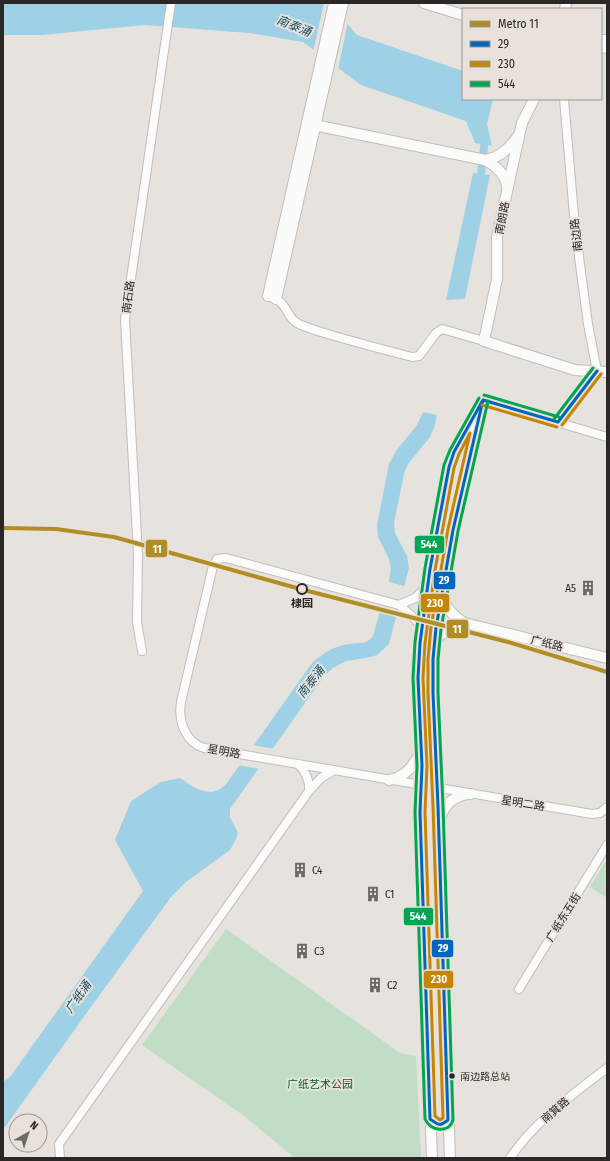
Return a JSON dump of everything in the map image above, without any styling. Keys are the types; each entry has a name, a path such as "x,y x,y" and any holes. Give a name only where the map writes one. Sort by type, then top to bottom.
{"street":[{"name":"南石路","path":"142,651 137,622 138,554 125,320 171,3"},
{"path":"334,3 319,87 272,298 282,302 291,318 300,325 341,338 412,357 419,356 436,333 442,329 575,370 602,371"},
{"path":"319,87 343,3"},
{"path":"424,3 462,15"},
{"name":"南朗路","path":"484,341 497,283 497,237 519,134 522,123 534,100"},
{"name":"南边路","path":"564,100 575,227 588,324 602,371"},
{"path":"311,124 485,160 495,166 503,174 507,184 507,190"},
{"path":"485,160 496,157 506,150 519,134"},
{"path":"602,371 607,378"},
{"path":"558,422 602,371"},
{"path":"483,400 607,437"},
{"path":"431,1156 420,812 422,750 418,678 427,587 452,459 454,452 483,400"},
{"path":"450,1158 434,716 434,645 453,530 483,400"},
{"name":"星明路","path":"402,606 226,558 217,559 213,566 181,702 181,714 186,735 196,745 204,748 437,788"},
{"path":"422,628 402,606 415,598 427,587"},
{"name":"广纸路","path":"442,594 449,612 464,622 607,658"},
{"path":"434,645 447,629 464,622"},
{"path":"420,717 428,721 434,716"},
{"path":"389,780 396,779 406,772 415,762 422,750"},
{"path":"294,764 305,772 309,791"},
{"path":"60,1158 59,1144 309,791 325,775 334,770"},
{"name":"星明二路","path":"437,788 592,814 600,813 607,807"},
{"path":"439,823 443,811 451,801 460,795 471,794"},
{"name":"广纸东五街","path":"519,989 607,846"},
{"path":"422,859 427,853 431,852 440,858"},
{"name":"南箕路","path":"510,1158 516,1148 538,1124 569,1097 607,1068"},
{"path":"430,1119 439,1125 442,1125 448,1120"}],"green space":[{"path":"607,859 607,898 590,887"},
{"name":"广纸艺术公园","path":"226,929 400,1053 416,1056 421,1158 295,1158 244,1116 142,1045"}],"water":[{"path":"3,3 329,3 357,35 462,71 462,100 493,100 487,124 492,146 475,143 466,121 361,85 303,42 249,33 145,25 42,35 3,35"},
{"path":"473,173 490,175 465,299 446,300"},
{"name":"广纸涌","path":"423,412 437,415 430,437 408,464 404,474 394,523 395,533 407,556 409,568 389,644 377,655 347,661 333,668 324,676 230,809 230,817 238,833 230,850 186,882 171,897 15,1113 8,1113 8,1123 3,1128 3,1082 10,1077 143,891 115,840 131,801 161,782 180,778 192,786 204,791 216,791 222,788 312,663 334,648 349,644 362,643 368,641 373,636 391,568 389,559 378,537 377,525 389,464 396,451 417,425"}],"pier":[{"path":"324,3 332,3 348,22 338,70 313,52"},
{"path":"387,581 407,587 399,618 378,611"},
{"path":"252,745 275,749 260,769 237,765"}],"waterway":[{"name":"南泰涌","path":"480,183 485,138 484,133"}],"metro line":[{"name":"11","path":"3,528 56,529 114,537 304,590 508,642 607,672"}],"transit line":[{"name":"544","path":"554,419 593,368"},
{"name":"29","path":"558,422 597,371"},
{"name":"230","path":"562,425 601,374"},
{"name":"544","path":"484,395 559,417"},
{"name":"544","path":"479,398 450,450 444,465 425,568 415,642 413,678 417,766 415,812 425,1119 431,1126 439,1129 448,1127 453,1120 438,659 441,629 458,531 488,401"},
{"name":"29","path":"483,400 453,530 436,628 433,659 448,1120 443,1124 439,1124 430,1119 420,812 422,766 418,678 420,643 430,569 449,467 454,452 483,400"},
{"name":"29","path":"483,400 558,422"},
{"name":"230","path":"482,405 557,427"},
{"name":"230","path":"470,433 448,529 431,627 428,659 443,1118 440,1120 435,1116 425,812 427,766 423,678 425,643 435,570 454,468 459,454 470,433"}],"place":[{"name":"A5","path":"588,588"},
{"name":"棣园","path":"302,589"},
{"name":"C4","path":"300,870"},
{"name":"C1","path":"373,894"},
{"name":"C3","path":"302,951"},
{"name":"C2","path":"375,985"},
{"name":"南边路总站","path":"452,1076"}]}
